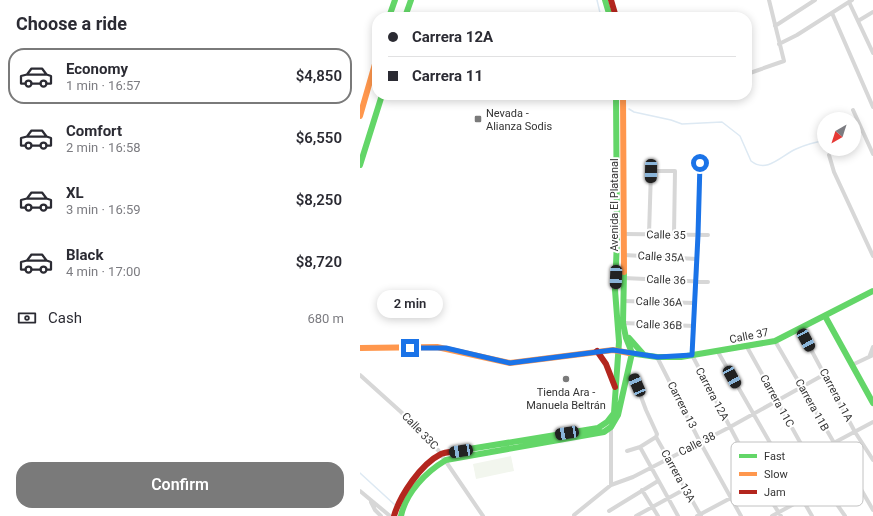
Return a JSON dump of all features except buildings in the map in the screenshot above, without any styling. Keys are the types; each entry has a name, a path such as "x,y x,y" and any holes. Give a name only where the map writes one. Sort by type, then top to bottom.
{"main road":[{"path":"391,12 395,0"},
{"path":"407,12 411,0"},
{"path":"605,0 609,12"},
{"path":"611,0 615,12"},
{"path":"360,116 372,74"},
{"path":"360,165 380,100"},
{"name":"Avenida El Platanal","path":"616,100 616,131 619,148 625,234 623,324 624,332 632,353"},
{"name":"Avenida El Platanal","path":"394,516 402,501 428,465 442,454 603,426 614,413 619,351 615,290 619,148 623,100"},
{"name":"Calle 37","path":"360,348 437,347 510,363 597,352 619,351 658,357 692,355 718,352 775,341 873,291"},
{"path":"825,316 873,403"},
{"path":"624,332 633,344 646,356"},
{"path":"597,352 606,364 616,391"},
{"path":"611,427 618,415 632,353"},
{"name":"Avenida El Platanal","path":"401,516 402,501 434,467 446,460 604,432 611,427"}],"street":[{"path":"752,72 784,61 769,0"},
{"path":"775,26 814,0"},
{"path":"779,44 797,35 850,1 873,53"},
{"path":"858,22 873,12"},
{"path":"832,13 873,107"},
{"path":"868,41 873,39"},
{"path":"853,110 873,154"},
{"path":"829,156 834,172 873,256"},
{"name":"Carrera 12A","path":"700,163 698,259 692,355 738,442"},
{"path":"650,234 651,171 675,171 674,234"},
{"name":"Calle 35","path":"625,234 708,235"},
{"name":"Calle 35A","path":"624,255 698,259"},
{"name":"Calle 36","path":"624,278 708,282"},
{"name":"Calle 36A","path":"623,301 695,303"},
{"name":"Calle 36B","path":"623,324 694,326"},
{"name":"Carrera 11A","path":"800,329 861,442"},
{"name":"Carrera 11B","path":"775,341 803,387 832,442"},
{"name":"Carrera 11C","path":"747,347 800,442"},
{"path":"852,365 871,355 873,347"},
{"path":"718,352 769,442"},
{"name":"Carrera 13","path":"658,357 700,442 730,498"},
{"name":"Carrera 13A","path":"627,374 634,378 657,434 656,437 669,458 699,516"},
{"name":"Calle 38","path":"574,515 611,485 633,477 730,427 824,374"},
{"name":"Calle 33C","path":"360,375 401,412 442,454 483,516"},
{"path":"835,442 873,422"},
{"path":"611,427 611,485"},
{"path":"627,451 640,447 656,437"},
{"name":"Carrera 11A","path":"863,444 873,460"},
{"path":"640,447 678,516"},
{"path":"609,511 658,481"},
{"path":"636,516 685,489"},
{"path":"642,490 658,516"},
{"path":"360,491 390,516"},
{"name":"Carrera 11B","path":"863,493 873,510"},
{"path":"699,516 730,498"},
{"path":"371,500 375,510 381,516"},
{"name":"Carrera 13","path":"735,506 741,516"},
{"path":"772,516 780,514 793,506"},
{"path":"806,506 812,516"},
{"name":"Carrera 11C","path":"838,506 845,516"}],"shaded area":[{"path":"511,456 514,471 476,479 473,464"}],"waterway":[{"path":"597,0 600,12"},
{"path":"629,109 634,112 671,120 682,124 722,122 740,136 751,161 757,164 769,164 799,148 817,142"},
{"path":"360,473 395,505"}],"traffic: fast":[{"path":"391,12 395,0"},
{"path":"407,12 411,0"},
{"path":"605,0 609,12"},
{"path":"360,165 380,100"},
{"path":"457,451 598,428 607,422 614,413 619,342 615,290 617,240 616,100"},
{"path":"401,516 407,499 412,491 431,470 446,460 604,432 611,427 618,415 632,353 626,338 623,323 624,272"},
{"path":"629,353 657,357 681,357 775,341 873,291"},
{"path":"825,316 873,403"},
{"path":"629,338 644,355"}],"traffic: slow":[{"path":"360,116 372,74"},
{"path":"623,100 624,272"},
{"path":"360,348 437,347 510,363 613,350 629,353"}],"traffic: jam":[{"path":"611,0 615,12"},
{"path":"597,351 606,364 615,387"},
{"path":"394,516 406,490 419,472 441,454 457,451"}],"place":[{"name":"Nevada - Alianza Sodis","path":"478,119"},
{"name":"Tienda Ara - Manuela Beltrán","path":"566,379"}],"route":[{"path":"410,348 446,348 499,362 510,363 613,350 658,357 681,357 692,355 697,281 700,163"}]}
